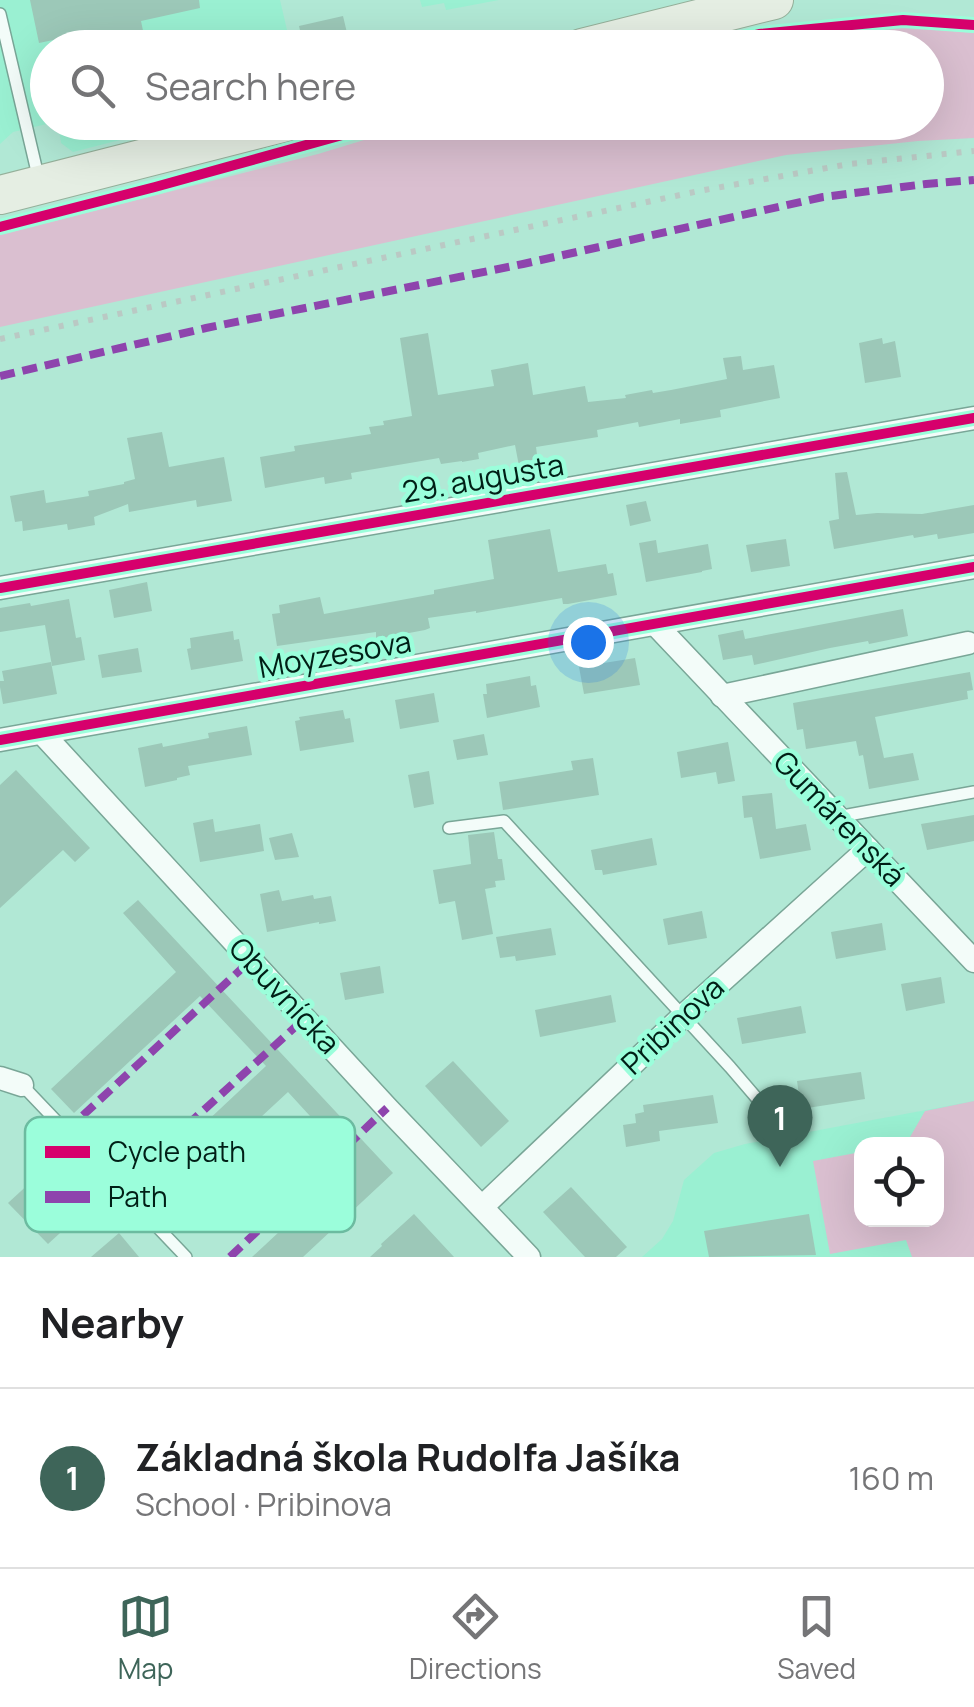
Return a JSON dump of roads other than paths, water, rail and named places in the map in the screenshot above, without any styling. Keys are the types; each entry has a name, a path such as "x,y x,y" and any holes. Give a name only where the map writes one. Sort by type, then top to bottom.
{"main road":[{"path":"651,30 774,0"},
{"path":"0,195 216,140"}],"street":[{"name":"29. augusta","path":"0,588 974,418"},
{"name":"Moyzesova","path":"0,740 974,567"},
{"name":"Gumárenská","path":"655,624 868,850 966,941 974,961"},
{"path":"722,696 968,643"},
{"name":"Obuvnícka","path":"42,733 529,1257"},
{"name":"Pribinova","path":"482,1207 682,1017 868,850"}],"lane":[{"path":"0,14 40,185"},
{"path":"837,817 974,792"},
{"path":"450,828 504,821 766,1109"},
{"path":"11,1082 46,1117"},
{"path":"161,1232 186,1257"}],"railway":[{"path":"0,339 699,191 849,164 974,151"}],"place":[{"name":"Základná škola Rudolfa Jašíka","path":"780,1167"}]}
